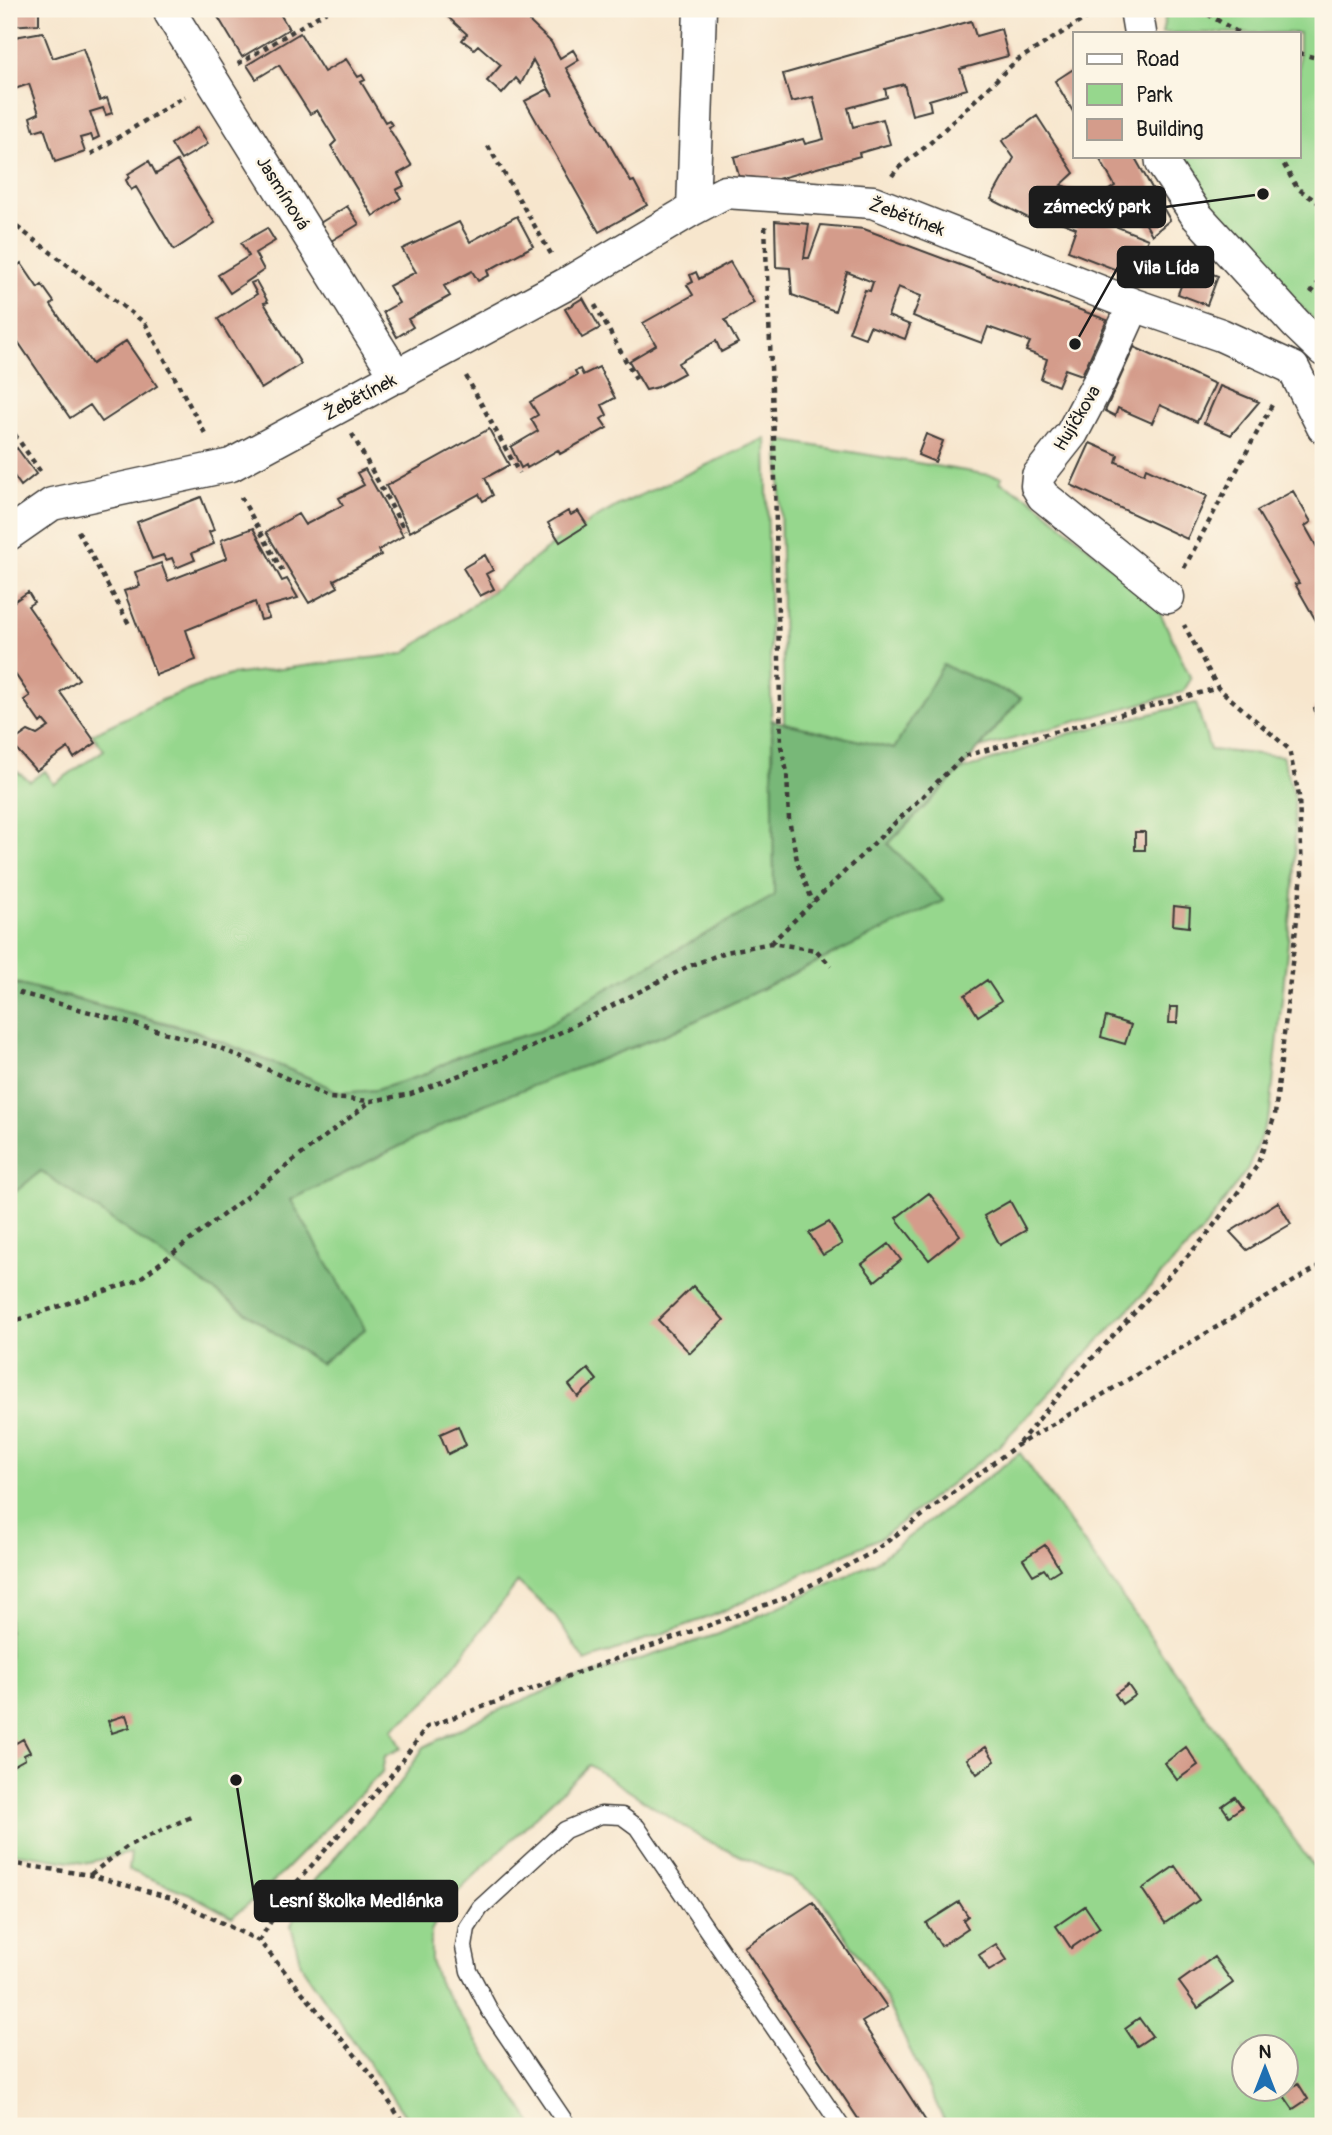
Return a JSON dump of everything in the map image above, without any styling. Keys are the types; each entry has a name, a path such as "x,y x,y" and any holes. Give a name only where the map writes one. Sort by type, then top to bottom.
{"street":[{"name":"Jasmínová","path":"170,9 397,377"},
{"path":"693,209 700,9"},
{"path":"1136,9 1139,32"},
{"path":"1161,158 1197,215 1323,350"},
{"name":"Žebětínek","path":"9,534 52,504 231,465 574,280 725,191 873,202 1134,305"},
{"path":"1134,305 1221,335 1229,319 1302,353 1323,427"},
{"name":"Hujíčkova","path":"1134,305 1072,433 1038,476 1037,486 1043,496 1168,597"}],"lane":[{"path":"568,2126 490,2011 469,1971 464,1947 467,1928 480,1908 565,1830 601,1815 622,1816 637,1827 841,2126"}],"path":[{"path":"898,167 928,145 1016,61 1101,9"},
{"path":"1199,9 1238,32"},
{"path":"1300,52 1323,60"},
{"path":"488,146 638,383"},
{"path":"1280,158 1297,188 1323,206"},
{"path":"764,194 774,424 780,746 787,772 789,820 798,866 813,902"},
{"path":"9,221 145,323 284,574"},
{"path":"450,348 519,473"},
{"path":"1016,1446 1070,1382 1206,1236 1257,1167 1275,1115 1301,874 1298,796 1289,749 1218,688 1168,597 1232,476 1308,369"},
{"path":"338,409 405,531"},
{"path":"771,943 964,756 1218,688"},
{"path":"9,990 218,1046 330,1098 371,1101 411,1094 532,1047 687,967 726,952 771,943 816,950 831,966"},
{"path":"9,1323 138,1280 371,1101"},
{"path":"259,1941 290,1890 389,1778 427,1727 790,1596 873,1552 1016,1446 1323,1264"},
{"path":"90,1875 130,1845 193,1816"},
{"path":"9,1863 90,1875 171,1898 259,1941 371,2074 405,2126"}],"green space":[{"path":"1167,9 1262,9 1323,15 1323,330 1232,233 1175,158 1300,158 1300,32 1162,32"},
{"path":"766,438 775,896 585,1001 540,1031 457,1057 423,1075 376,1090 340,1093 194,1030 9,981 9,766 30,781 45,771 54,784 104,750 92,734 164,699 230,675 403,654 508,580 558,540 619,505"},
{"path":"779,440 1002,477 1000,482 1032,499 1157,606 1191,679 1183,692 980,748 1021,698 894,750 784,723"},
{"path":"943,665 1021,698 960,771 888,844 944,901 674,1031 485,1104 291,1200 365,1329 320,1364 41,1171 9,1197 9,982 194,1031 340,1093 376,1090 423,1075 457,1057 540,1031 585,1001 774,896 772,720 894,749"},
{"path":"1196,703 1210,750 1282,756 1294,796 1295,875 1270,1113 1248,1168 1201,1233 998,1447 882,1537 712,1616 585,1661 554,1615 518,1582 426,1702 392,1729 402,1748 385,1756 382,1772 264,1891 232,1917 190,1894 129,1870 131,1853 84,1863 9,1852 9,1197 41,1170 320,1364 365,1329 290,1200 485,1104 674,1031 943,901 888,844 960,771 1068,734"},
{"path":"1020,1453 1323,1880 1323,2126 947,2126 879,1986 820,1898 792,1879 703,1839 589,1765 442,1907 431,1932 431,1961 438,1982 534,2126 412,2126 301,1965 291,1925 304,1893 398,1786 424,1747 487,1715 571,1681 719,1634 874,1563"}],"building":[{"path":"9,9 39,9 39,24 9,26"},
{"path":"233,9 277,9 289,29 242,57 218,17"},
{"path":"439,9 516,9 551,42 560,58 573,50 579,60 566,68 647,205 599,232 525,101 548,89 553,96 533,60 521,84 516,78 502,94 487,81 501,65 478,45 474,49 462,40 467,34"},
{"path":"971,21 976,36 1001,29 1008,56 960,69 967,89 929,100 931,110 912,115 904,84 885,89 887,97 848,108 853,127 883,119 890,144 859,153 860,156 774,180 739,176 734,157 803,139 805,144 824,139 813,97 791,102 783,74"},
{"path":"43,32 53,58 83,48 100,101 107,98 112,113 106,115 103,108 90,112 99,137 93,140 91,135 80,138 85,152 55,162 44,128 34,131 30,117 39,113 29,84 9,91 9,38"},
{"path":"300,33 324,72 346,59 358,77 362,75 365,80 361,82 385,122 389,120 392,125 388,127 412,166 398,174 404,186 396,190 401,198 373,216 331,146 336,141 317,110 310,114 279,65 256,79 247,65"},
{"path":"1073,69 1073,112 1055,81"},
{"path":"1037,116 1074,173 1061,185 1092,196 1087,209 1115,186 1099,158 1135,158 1170,220 1152,235 1135,205 1131,208 1126,199 1111,206 1097,219 1148,239 1132,276 1068,251 1076,228 1035,212 1032,220 991,199 1014,158 1002,141"},
{"path":"198,127 208,144 181,160 171,144"},
{"path":"149,161 156,174 177,161 215,223 174,250 136,187 131,190 126,180 130,177 128,174"},
{"path":"347,206 359,224 331,241 320,223"},
{"path":"517,216 533,246 487,271 489,275 478,281 472,271 444,286 450,296 408,319 413,327 397,337 383,312 399,303 389,286 416,272 402,249 459,222 470,242"},
{"path":"775,221 809,224 804,258 809,258 821,225 864,229 1107,320 1082,375 1065,369 1058,386 1041,379 1047,359 1026,351 1030,342 988,327 982,343 913,316 921,296 898,287 888,316 910,325 905,339 870,326 865,338 849,332 865,290 870,291 873,282 847,272 835,311 792,295 790,268 776,267"},
{"path":"267,228 275,241 255,253 264,270 230,293 218,275 249,256 241,243"},
{"path":"730,262 754,303 725,320 738,343 721,352 716,341 678,363 684,373 658,387 646,390 629,361 656,345 643,323 693,295 687,285 693,282 690,275 696,272 699,279"},
{"path":"21,263 38,288 42,285 54,302 51,305 92,364 126,341 157,386 102,422 90,405 70,418 14,336 9,340 9,273"},
{"path":"1189,265 1218,276 1207,305 1178,294"},
{"path":"256,281 268,302 264,303 301,364 261,389 218,319 257,294 251,283"},
{"path":"583,298 600,328 582,338 565,309"},
{"path":"1134,347 1215,384 1197,422 1160,405 1152,423 1118,408 1115,416 1105,411"},
{"path":"599,367 615,398 602,405 607,415 601,419 607,428 560,454 558,450 527,468 526,465 521,468 511,447 538,431 531,419 538,415 530,402 577,375 575,371 580,369 583,375"},
{"path":"1220,386 1259,402 1231,435 1204,423"},
{"path":"489,429 509,465 485,478 493,495 483,501 479,494 410,532 386,486"},
{"path":"926,434 943,441 935,462 918,455"},
{"path":"1090,443 1118,455 1116,462 1144,474 1146,468 1207,496 1187,539 1071,485"},
{"path":"17,448 36,474 21,486 9,469 9,454"},
{"path":"365,469 403,536 379,550 381,555 334,580 338,587 309,603 266,532 298,514 305,525 343,505 339,498 364,485 357,473"},
{"path":"1293,491 1311,522 1305,526 1323,558 1323,633 1295,584 1299,583 1257,511"},
{"path":"201,497 214,530 209,532 214,544 192,553 195,560 176,568 172,558 166,560 163,555 152,559 137,522"},
{"path":"568,511 571,515 578,511 587,525 560,542 548,523"},
{"path":"253,528 282,581 287,579 298,598 265,607 269,618 261,620 255,602 186,630 196,660 156,675 124,591 140,586 135,572 161,563 168,581 227,558 221,540"},
{"path":"485,555 493,570 486,574 494,589 480,596 463,568"},
{"path":"28,592 34,602 28,606 79,679 60,692 96,743 74,758 68,748 36,771 11,743 28,731 37,735 49,727 43,720 40,723 24,700 30,696 9,662 9,605"},
{"path":"1323,704 1323,733 1321,734 1314,708"},
{"path":"1135,832 1145,832 1145,850 1135,850"},
{"path":"1174,906 1190,908 1189,927 1173,925"},
{"path":"987,980 1001,1001 978,1016 965,995"},
{"path":"1170,1007 1178,1007 1177,1023 1169,1023"},
{"path":"1106,1017 1131,1025 1125,1044 1101,1037"},
{"path":"929,1193 960,1235 929,1260 896,1218"},
{"path":"1010,1201 1026,1230 1000,1245 984,1216"},
{"path":"1278,1202 1291,1224 1247,1250 1230,1232"},
{"path":"829,1222 842,1244 823,1255 809,1233"},
{"path":"889,1244 901,1260 875,1281 862,1264"},
{"path":"693,1286 724,1320 690,1353 658,1320"},
{"path":"588,1369 597,1380 578,1397 569,1385"},
{"path":"458,1426 466,1445 448,1454 440,1434"},
{"path":"1045,1545 1060,1569 1049,1576 1044,1569 1033,1575 1023,1559"},
{"path":"1128,1685 1135,1695 1122,1704 1115,1694"},
{"path":"126,1715 130,1727 112,1733 108,1721"},
{"path":"9,1730 16,1743 23,1739 30,1752 24,1755 25,1759 9,1768"},
{"path":"986,1747 995,1761 977,1774 967,1759"},
{"path":"1186,1747 1198,1765 1177,1780 1165,1763"},
{"path":"1235,1797 1242,1807 1229,1816 1222,1806"},
{"path":"1175,1866 1199,1900 1165,1923 1142,1889"},
{"path":"813,1902 887,2007 862,2022 929,2126 863,2126 744,1947"},
{"path":"959,1902 968,1916 963,1920 968,1928 941,1946 926,1923"},
{"path":"1085,1906 1100,1928 1071,1948 1056,1926"},
{"path":"996,1944 1007,1960 989,1971 979,1955"},
{"path":"1214,1957 1233,1983 1198,2008 1179,1982"},
{"path":"1139,2018 1152,2036 1137,2046 1125,2028"},
{"path":"1300,2086 1308,2099 1293,2109 1290,2104 1300,2104"}],"place":[{"name":"zámecký park","path":"1263,194"},
{"name":"Vila Lída","path":"1075,344"},
{"name":"Lesní školka Medlánka","path":"236,1780"}]}
